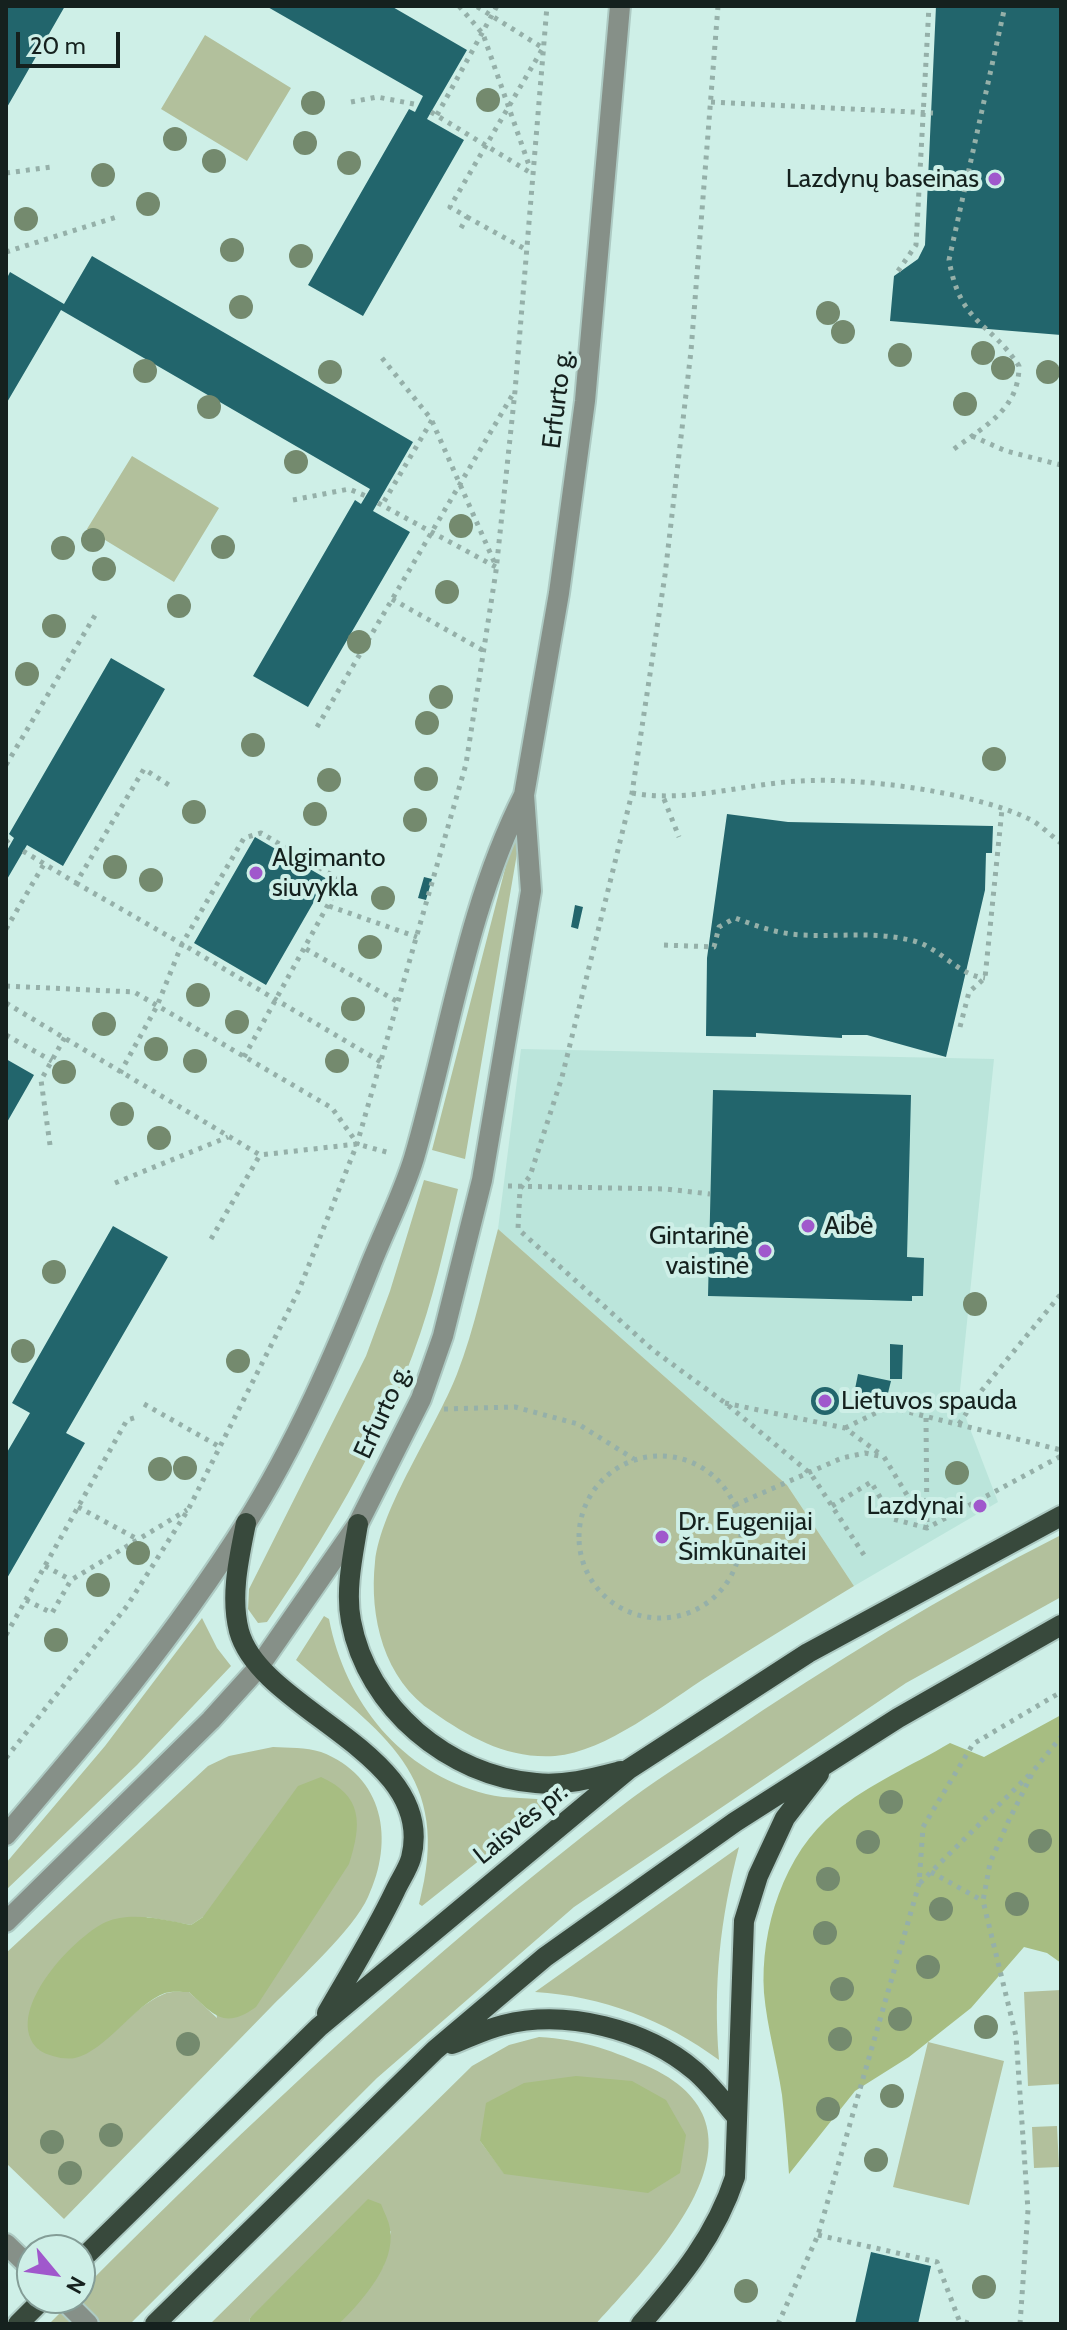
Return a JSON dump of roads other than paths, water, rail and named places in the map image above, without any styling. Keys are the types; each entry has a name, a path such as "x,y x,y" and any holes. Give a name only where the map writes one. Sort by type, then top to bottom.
{"main road":[{"name":"Laisvės pr.","path":"96,2245 319,2027 629,1769 808,1653 1061,1516"},
{"path":"246,1523 237,1572 236,1601 240,1632 258,1668 382,1767 399,1791 413,1828 411,1858 385,1912 319,2027"},
{"path":"358,1524 350,1580 350,1620 364,1664 395,1714 440,1750 487,1771 536,1783 583,1781 629,1769"},
{"path":"155,2324 435,2050 545,1957 651,1878 828,1762 1061,1625"},
{"path":"641,2324 701,2252 725,2209 737,2163 744,1921 758,1876 785,1818 828,1762"},
{"path":"435,2050 503,2025 537,2020 580,2021 624,2033 693,2069 736,2116"}],"street":[{"name":"Erfurto g.","path":"6,1922 211,1720 258,1668 358,1524 415,1410 443,1336 482,1180 531,891 524,795 559,593 585,401 620,6"},
{"name":"Erfurto g.","path":"6,1835 102,1723 246,1523 350,1318 413,1159 466,946 498,845 524,795"}],"place":[{"name":"Lazdynų baseinas","path":"995,179"},
{"name":"Algimanto siuvykla","path":"256,873"},
{"name":"Aibė","path":"808,1226"},
{"name":"Gintarinė vaistinė","path":"765,1251"},
{"name":"Lietuvos spauda","path":"825,1401"},
{"name":"Lazdynai","path":"980,1506"},
{"name":"Dr. Eugenijai Šimkūnaitei","path":"662,1537"}]}
